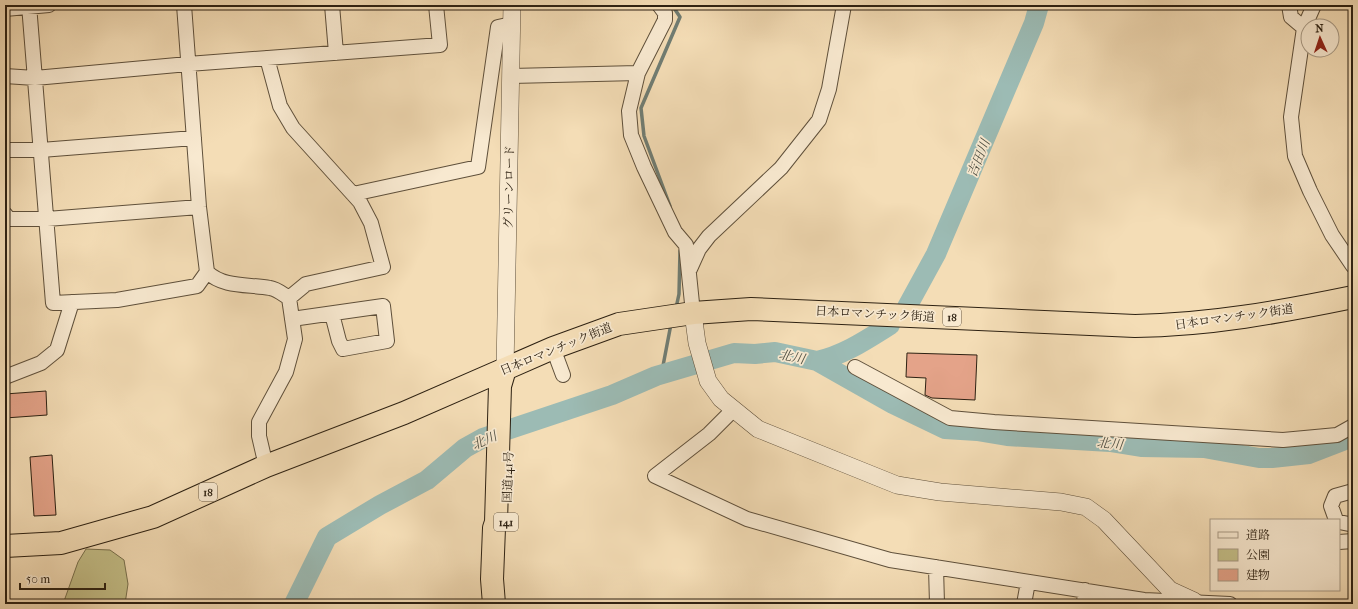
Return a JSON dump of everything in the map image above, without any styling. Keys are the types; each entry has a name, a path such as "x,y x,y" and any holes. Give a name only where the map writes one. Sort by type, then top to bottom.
{"highway":[{"name":"日本ロマンチック街道","path":"5,546 61,543 153,517 266,466 404,413 553,348 619,324 694,313 751,309 1119,325 1178,325 1257,316 1353,297"},
{"name":"国道141号","path":"500,604 505,582 504,408 500,386 505,369"},
{"name":"国道141号","path":"494,604 492,579 504,441"}],"street":[{"path":"5,9 49,5"},
{"path":"184,5 199,207 207,272 215,279 241,286 272,288 289,298"},
{"path":"332,5 336,53"},
{"path":"5,76 35,78 188,64 440,45 436,5"},
{"name":"グリーンロード","path":"505,369 512,5"},
{"path":"659,5 665,14 665,20 638,73 629,111 631,135 644,167 675,232 686,245 698,343 708,381 721,400 758,429 896,485 940,492 1061,502 1086,507 1104,520 1170,590 1194,601"},
{"path":"690,270 699,249 709,236 781,168 818,120 829,89 844,5"},
{"path":"1289,5 1291,17 1300,25"},
{"path":"1308,18 1314,5"},
{"path":"29,6 53,304 117,300 197,286 207,272"},
{"path":"353,194 478,167 498,27 512,24"},
{"path":"1300,55 1291,117 1295,156 1310,191 1332,235 1353,266"},
{"path":"267,58 280,106 293,128 360,202 371,223 383,267 306,284 289,298"},
{"path":"511,76 638,73"},
{"path":"5,150 41,150 194,138"},
{"path":"5,214 9,219 47,218 199,207"},
{"path":"266,466 259,436 259,422 286,372 295,338 289,298"},
{"path":"5,377 41,363 57,350 72,302"},
{"path":"292,319 332,314"},
{"path":"553,348 563,375"},
{"path":"855,367 950,418 1283,440 1337,435 1353,426"},
{"path":"733,410 709,434 655,476 747,519 890,560 1028,582 1084,597 1144,602 1194,601 1230,604"},
{"path":"1336,519 1331,506 1335,496 1353,491"},
{"path":"1340,522 1349,524 1353,523"},
{"path":"1340,542 1353,541"},
{"path":"936,567 937,604"},
{"path":"1024,604 1028,582"}],"green space":[{"path":"86,549 110,550 124,560 128,584 125,604 63,604 78,562"}],"building":[{"path":"907,353 977,355 975,400 932,398 925,395 926,378 906,377"},
{"path":"46,391 47,415 5,418 5,394"},
{"path":"52,455 56,515 34,516 30,457"}],"waterway":[{"path":"670,206 644,136 641,108 680,17 672,5"},
{"name":"吉田川","path":"907,307 936,254 1034,23 1039,5"},
{"path":"676,308 679,294 680,251"},
{"path":"656,376 662,371 671,324"},
{"name":"吉田川","path":"817,361 846,351 890,325"},
{"name":"北川","path":"294,604 327,537 380,505 427,480 465,448 483,438 612,395 656,376 734,353 755,354 775,352 817,361 893,404 945,429 977,431 1007,436 1110,442 1141,447 1204,448 1259,458 1309,454 1353,437"}]}
